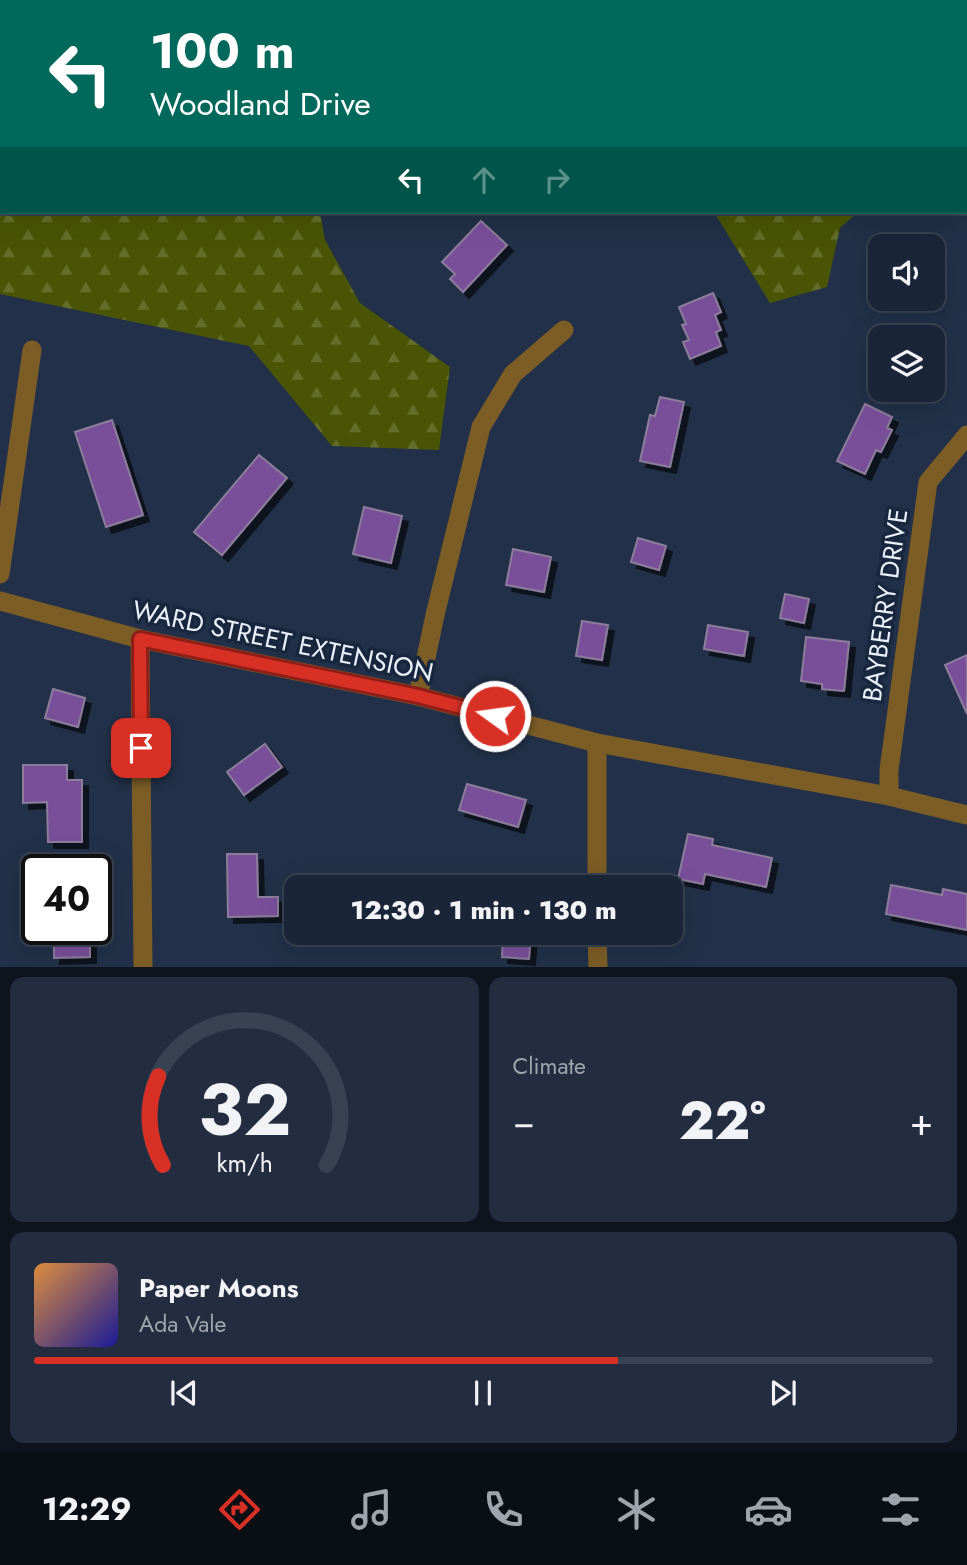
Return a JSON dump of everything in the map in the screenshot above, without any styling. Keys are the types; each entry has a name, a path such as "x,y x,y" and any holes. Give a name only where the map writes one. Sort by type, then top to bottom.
{"street":[{"path":"418,696 481,426 513,374 565,330"},
{"path":"0,574 32,350"},
{"name":"BAYBERRY DRIVE","path":"889,796 889,770 928,482 967,435"},
{"name":"WARD STREET EXTENSION","path":"0,601 140,639 418,696 597,743 889,796 967,815"},
{"path":"140,639 144,967"},
{"path":"597,743 597,875"},
{"path":"597,945 598,967"}],"green space":[{"path":"0,214 320,214 325,240 360,303 450,367 439,450 332,446 249,346 0,294"},
{"path":"715,214 856,214 840,228 827,287 770,303"}],"building":[{"path":"481,221 507,245 463,292 450,279 455,274 442,262"},
{"path":"713,293 721,312 715,315 721,330 716,332 721,346 690,359 683,342 689,340 682,325 686,324 679,307"},
{"path":"660,397 684,402 670,467 640,461 650,415 655,416"},
{"path":"865,404 892,417 887,428 892,430 881,452 876,450 865,474 837,461"},
{"path":"112,420 143,515 106,527 75,432"},
{"path":"259,455 287,478 222,555 194,532"},
{"path":"364,507 402,516 391,563 353,554"},
{"path":"638,538 666,546 659,570 631,562"},
{"path":"513,549 551,557 544,592 506,585"},
{"path":"785,594 809,599 804,623 780,618"},
{"path":"582,621 608,625 602,660 576,656"},
{"path":"708,625 748,632 744,656 704,649"},
{"path":"806,637 849,642 844,691 822,689 822,684 801,681"},
{"path":"967,655 967,714 945,665"},
{"path":"53,689 85,698 78,727 45,718"},
{"path":"265,744 282,767 244,795 227,772"},
{"path":"23,765 67,765 67,780 82,780 82,842 48,842 47,802 23,803"},
{"path":"467,784 526,800 518,827 459,810"},
{"path":"688,834 713,839 712,845 772,858 766,887 705,874 703,884 683,880 683,875 679,875"},
{"path":"227,854 257,854 258,897 278,897 278,916 228,917"},
{"path":"891,885 942,895 943,889 967,894 967,930 886,914"},
{"path":"54,945 90,945 90,957 54,958"},
{"path":"502,945 530,945 529,959 502,957"}],"route":[{"path":"141,748 140,639 418,696 495,716"}]}
